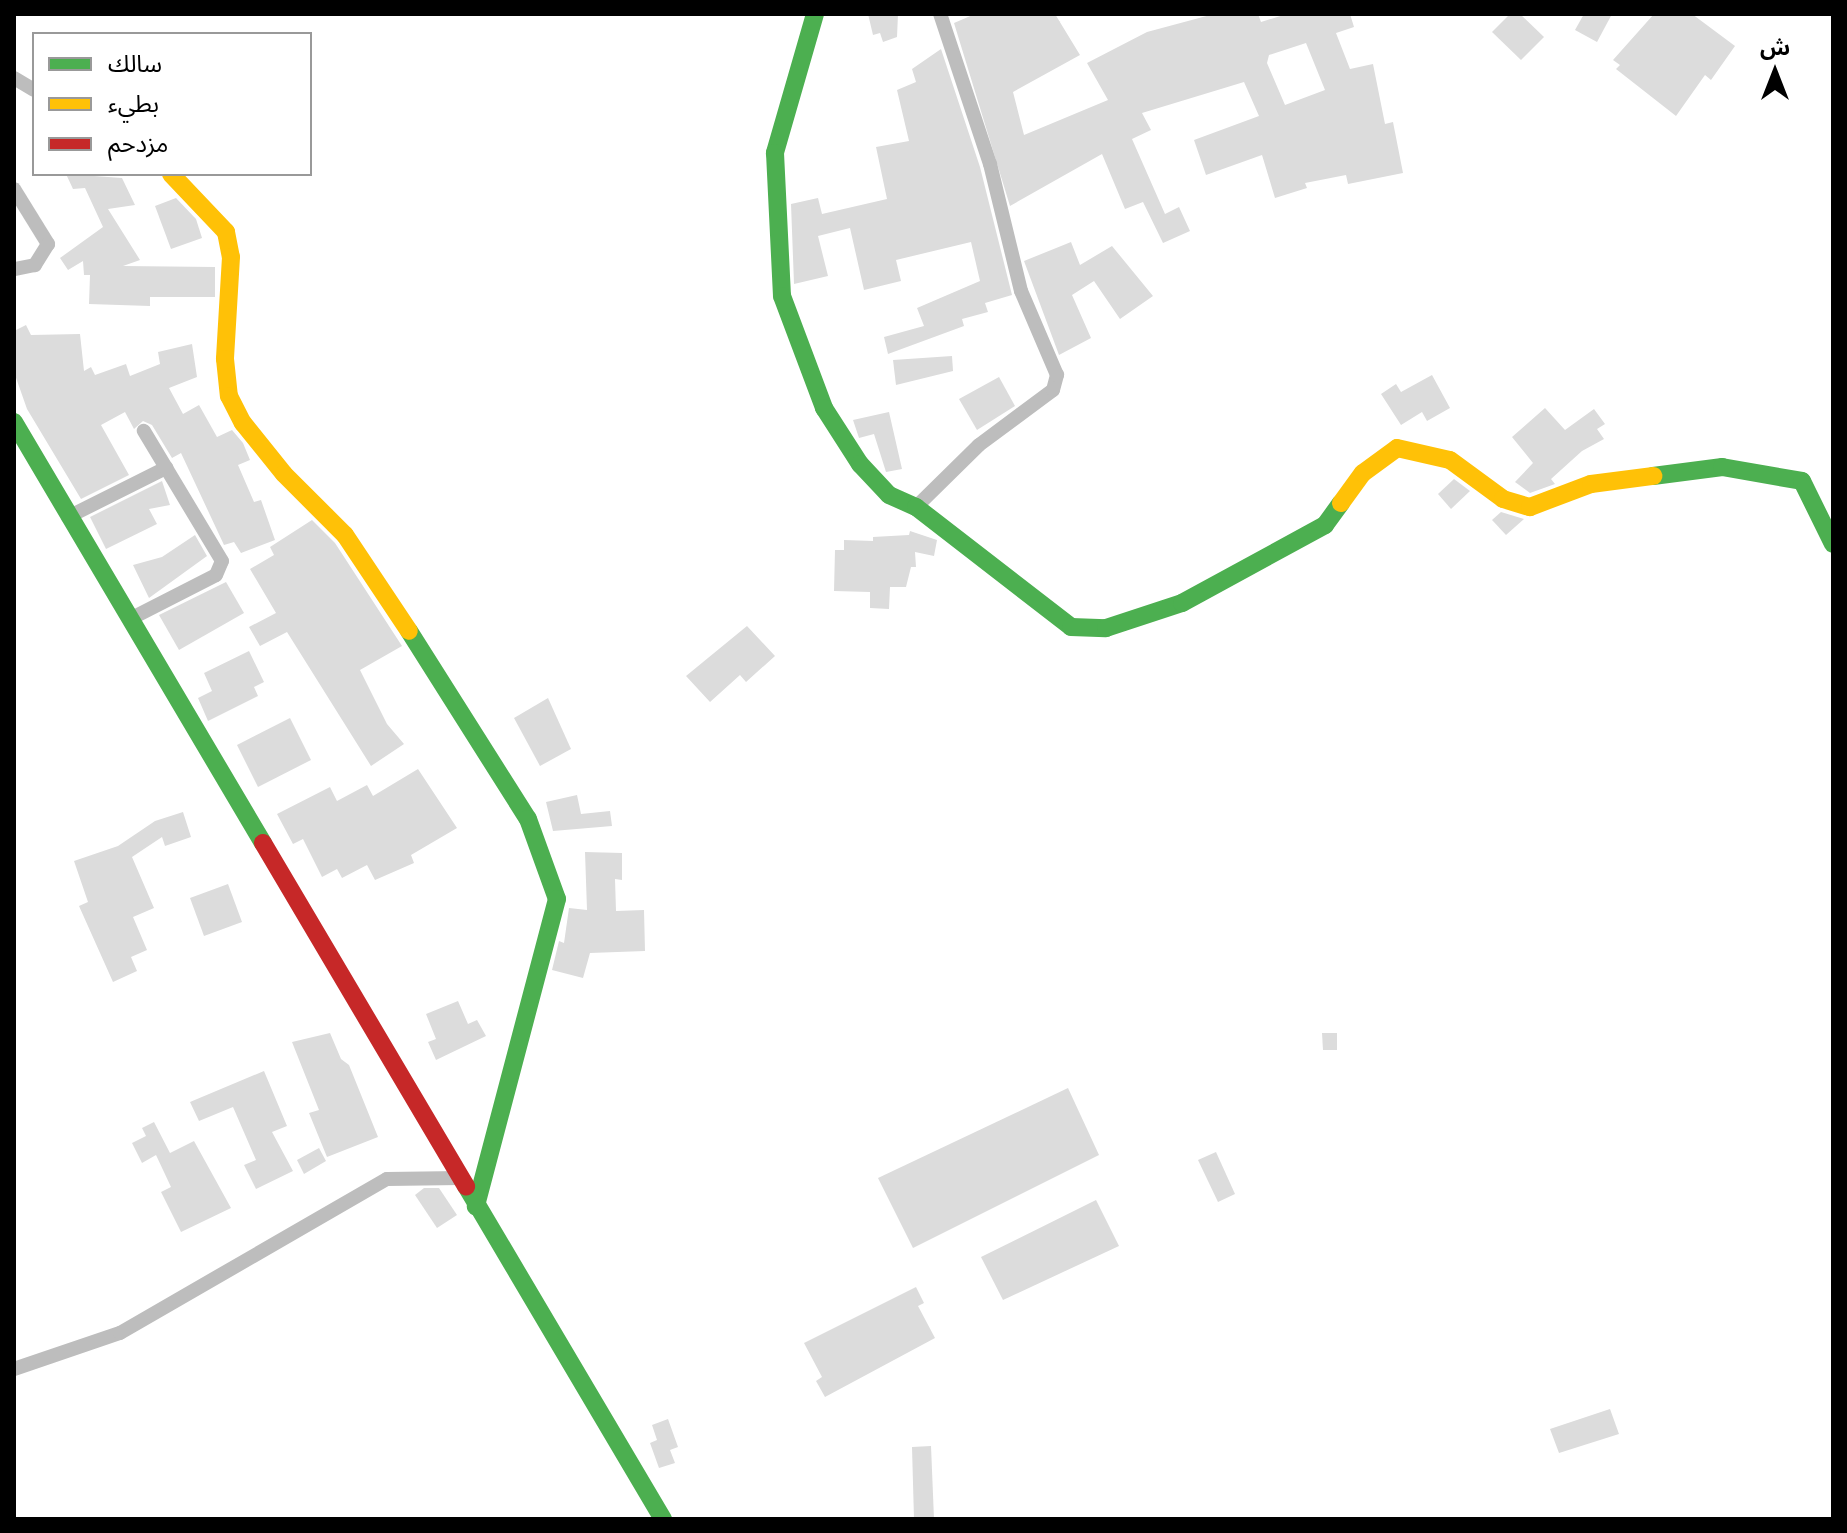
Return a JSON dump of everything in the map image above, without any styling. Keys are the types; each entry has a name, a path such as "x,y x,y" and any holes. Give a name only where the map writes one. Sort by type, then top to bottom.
{"street":[{"path":"815,14 781,119 775,153 782,296 798,350 845,441 889,495 916,507 1071,627 1106,628 1182,603 1325,525 1363,473 1397,448 1450,460 1503,499 1530,507 1591,484 1722,467 1802,481 1833,544"},
{"path":"916,507 979,445 1053,390 1057,375 1021,291 990,164 940,14"},
{"path":"14,78 32,89"},
{"path":"173,176 226,232 231,257 225,359 229,396 243,423 284,474 345,535 528,819 557,899 476,1206"},
{"path":"14,189 48,244 35,265 14,269"},
{"path":"14,422 663,1519"},
{"path":"132,618 221,568 221,553 144,431"},
{"path":"68,517 166,468"},
{"path":"14,1369 120,1333 387,1179 460,1178"}],"building":[{"path":"868,14 898,14 897,37 883,42 880,33 873,35"},
{"path":"975,14 1055,14 1080,55 1013,92 1024,135 1108,100 1087,63 1147,32 1214,14 1258,14 1261,22 1287,14 1350,14 1354,27 1336,33 1350,69 1373,64 1385,124 1393,122 1403,173 1348,184 1346,175 1305,183 1307,188 1275,198 1262,155 1206,175 1194,140 1259,116 1244,82 1142,113 1151,130 1132,139 1165,214 1179,207 1190,231 1163,243 1143,202 1125,209 1102,154 1010,206 954,23","holes":["1306,43 1325,90 1285,105 1267,63 1269,55"]},
{"path":"1510,14 1520,14 1544,37 1521,60 1492,32"},
{"path":"1584,14 1612,14 1597,42 1575,30"},
{"path":"1654,14 1692,14 1735,46 1711,80 1705,75 1676,116 1616,69 1620,65 1613,60"},
{"path":"941,49 980,167 1012,295 985,303 988,312 962,319 964,326 888,354 884,337 924,326 917,308 980,281 971,242 896,260 901,281 864,290 850,228 818,236 828,276 794,284 791,204 818,198 822,214 887,199 876,147 909,141 897,90 916,82 912,69"},
{"path":"67,176 122,178 135,205 108,209 140,260 123,266 215,267 215,297 150,297 150,306 89,304 90,275 84,275 83,261 68,270 60,258 103,227 85,188 73,189"},
{"path":"176,198 196,219 202,238 171,249 155,206"},
{"path":"1071,242 1080,265 1112,246 1153,296 1120,319 1094,281 1072,295 1091,338 1059,355 1024,261"},
{"path":"26,325 31,335 80,334 84,371 91,367 95,375 126,364 130,376 160,364 158,352 192,344 197,377 169,388 183,414 199,405 217,437 232,430 243,443 250,460 238,465 254,502 261,500 275,540 241,553 234,542 224,545 181,453 172,458 152,425 143,421 134,429 125,412 101,425 129,475 81,499 27,409 14,372 14,331"},
{"path":"952,356 953,371 896,385 893,360"},
{"path":"1432,375 1450,408 1427,421 1422,412 1401,425 1381,394 1396,384 1401,392"},
{"path":"999,377 1015,406 977,430 959,399"},
{"path":"1545,408 1565,430 1594,409 1605,424 1597,429 1604,439 1582,451 1551,479 1555,484 1530,493 1515,482 1533,463 1512,437"},
{"path":"889,412 902,469 886,472 874,434 859,438 853,420"},
{"path":"1454,479 1470,491 1451,509 1438,494"},
{"path":"162,481 170,505 149,509 157,524 106,549 90,517"},
{"path":"1501,512 1524,519 1506,535 1492,520"},
{"path":"312,520 335,543 402,646 360,670 387,724 404,744 371,766 287,632 260,646 249,627 276,613 250,569 274,555 270,547"},
{"path":"910,531 937,540 934,556 915,552 916,567 911,567 906,587 890,587 889,609 870,608 870,592 834,591 835,550 844,550 844,540 873,541 873,537 909,535"},
{"path":"195,535 207,556 149,598 133,565 162,557"},
{"path":"226,582 244,613 179,650 159,615"},
{"path":"747,626 775,656 746,682 740,675 710,702 686,676"},
{"path":"249,651 264,682 254,687 258,696 208,721 198,698 212,691 204,673"},
{"path":"548,698 571,749 540,766 514,718"},
{"path":"290,718 311,760 258,787 237,745"},
{"path":"418,769 457,828 411,855 414,863 375,880 367,865 342,878 337,869 322,877 303,839 293,844 277,814 330,787 337,801 367,785 373,796"},
{"path":"577,795 581,814 610,811 612,826 553,831 546,802"},
{"path":"183,812 191,837 165,846 162,837 132,857 154,908 133,917 147,950 131,957 137,971 113,982 79,906 88,902 74,861 118,846 155,821"},
{"path":"585,852 622,853 622,880 615,879 616,911 644,910 645,951 590,953 583,978 552,970 559,941 564,943 569,908 587,910"},
{"path":"228,884 242,922 204,936 190,898"},
{"path":"458,1001 468,1024 477,1020 486,1036 436,1060 428,1042 436,1039 426,1014"},
{"path":"330,1033 341,1059 349,1065 378,1137 327,1157 309,1113 319,1110 292,1042"},
{"path":"1322,1033 1337,1033 1337,1050 1323,1050"},
{"path":"264,1071 287,1126 272,1132 293,1171 256,1189 244,1165 256,1160 233,1107 199,1121 190,1102"},
{"path":"1068,1088 1099,1155 913,1248 878,1178"},
{"path":"154,1122 170,1153 194,1141 231,1208 181,1232 161,1192 171,1187 156,1155 142,1163 132,1143 146,1136 142,1128"},
{"path":"319,1148 326,1161 304,1174 297,1160"},
{"path":"1216,1152 1235,1194 1218,1202 1198,1160"},
{"path":"424,1188 439,1188 457,1215 437,1228 415,1195"},
{"path":"1096,1200 1119,1246 1003,1300 981,1257"},
{"path":"916,1287 924,1303 918,1306 935,1338 825,1397 816,1381 822,1377 804,1343"},
{"path":"1610,1409 1619,1434 1559,1453 1550,1429"},
{"path":"668,1419 678,1447 670,1450 675,1463 659,1468 650,1443 657,1440 652,1425"},
{"path":"931,1446 934,1519 914,1519 912,1447"}],"traffic: fast":[{"path":"815,14 775,153 782,296 824,408 860,464 889,495 916,507 1071,627 1106,628 1182,603 1325,525 1341,503"},
{"path":"14,422 263,843"},
{"path":"1653,476 1722,467 1802,481 1833,544"},
{"path":"409,631 528,819 557,899 476,1206"},
{"path":"466,1186 663,1519"}],"traffic: slow":[{"path":"173,176 226,232 231,257 225,359 229,396 243,423 284,474 345,535 409,631"},
{"path":"1341,503 1363,473 1397,448 1450,460 1503,499 1530,507 1591,484 1653,476"}],"traffic: jam":[{"path":"263,843 466,1186"}]}
